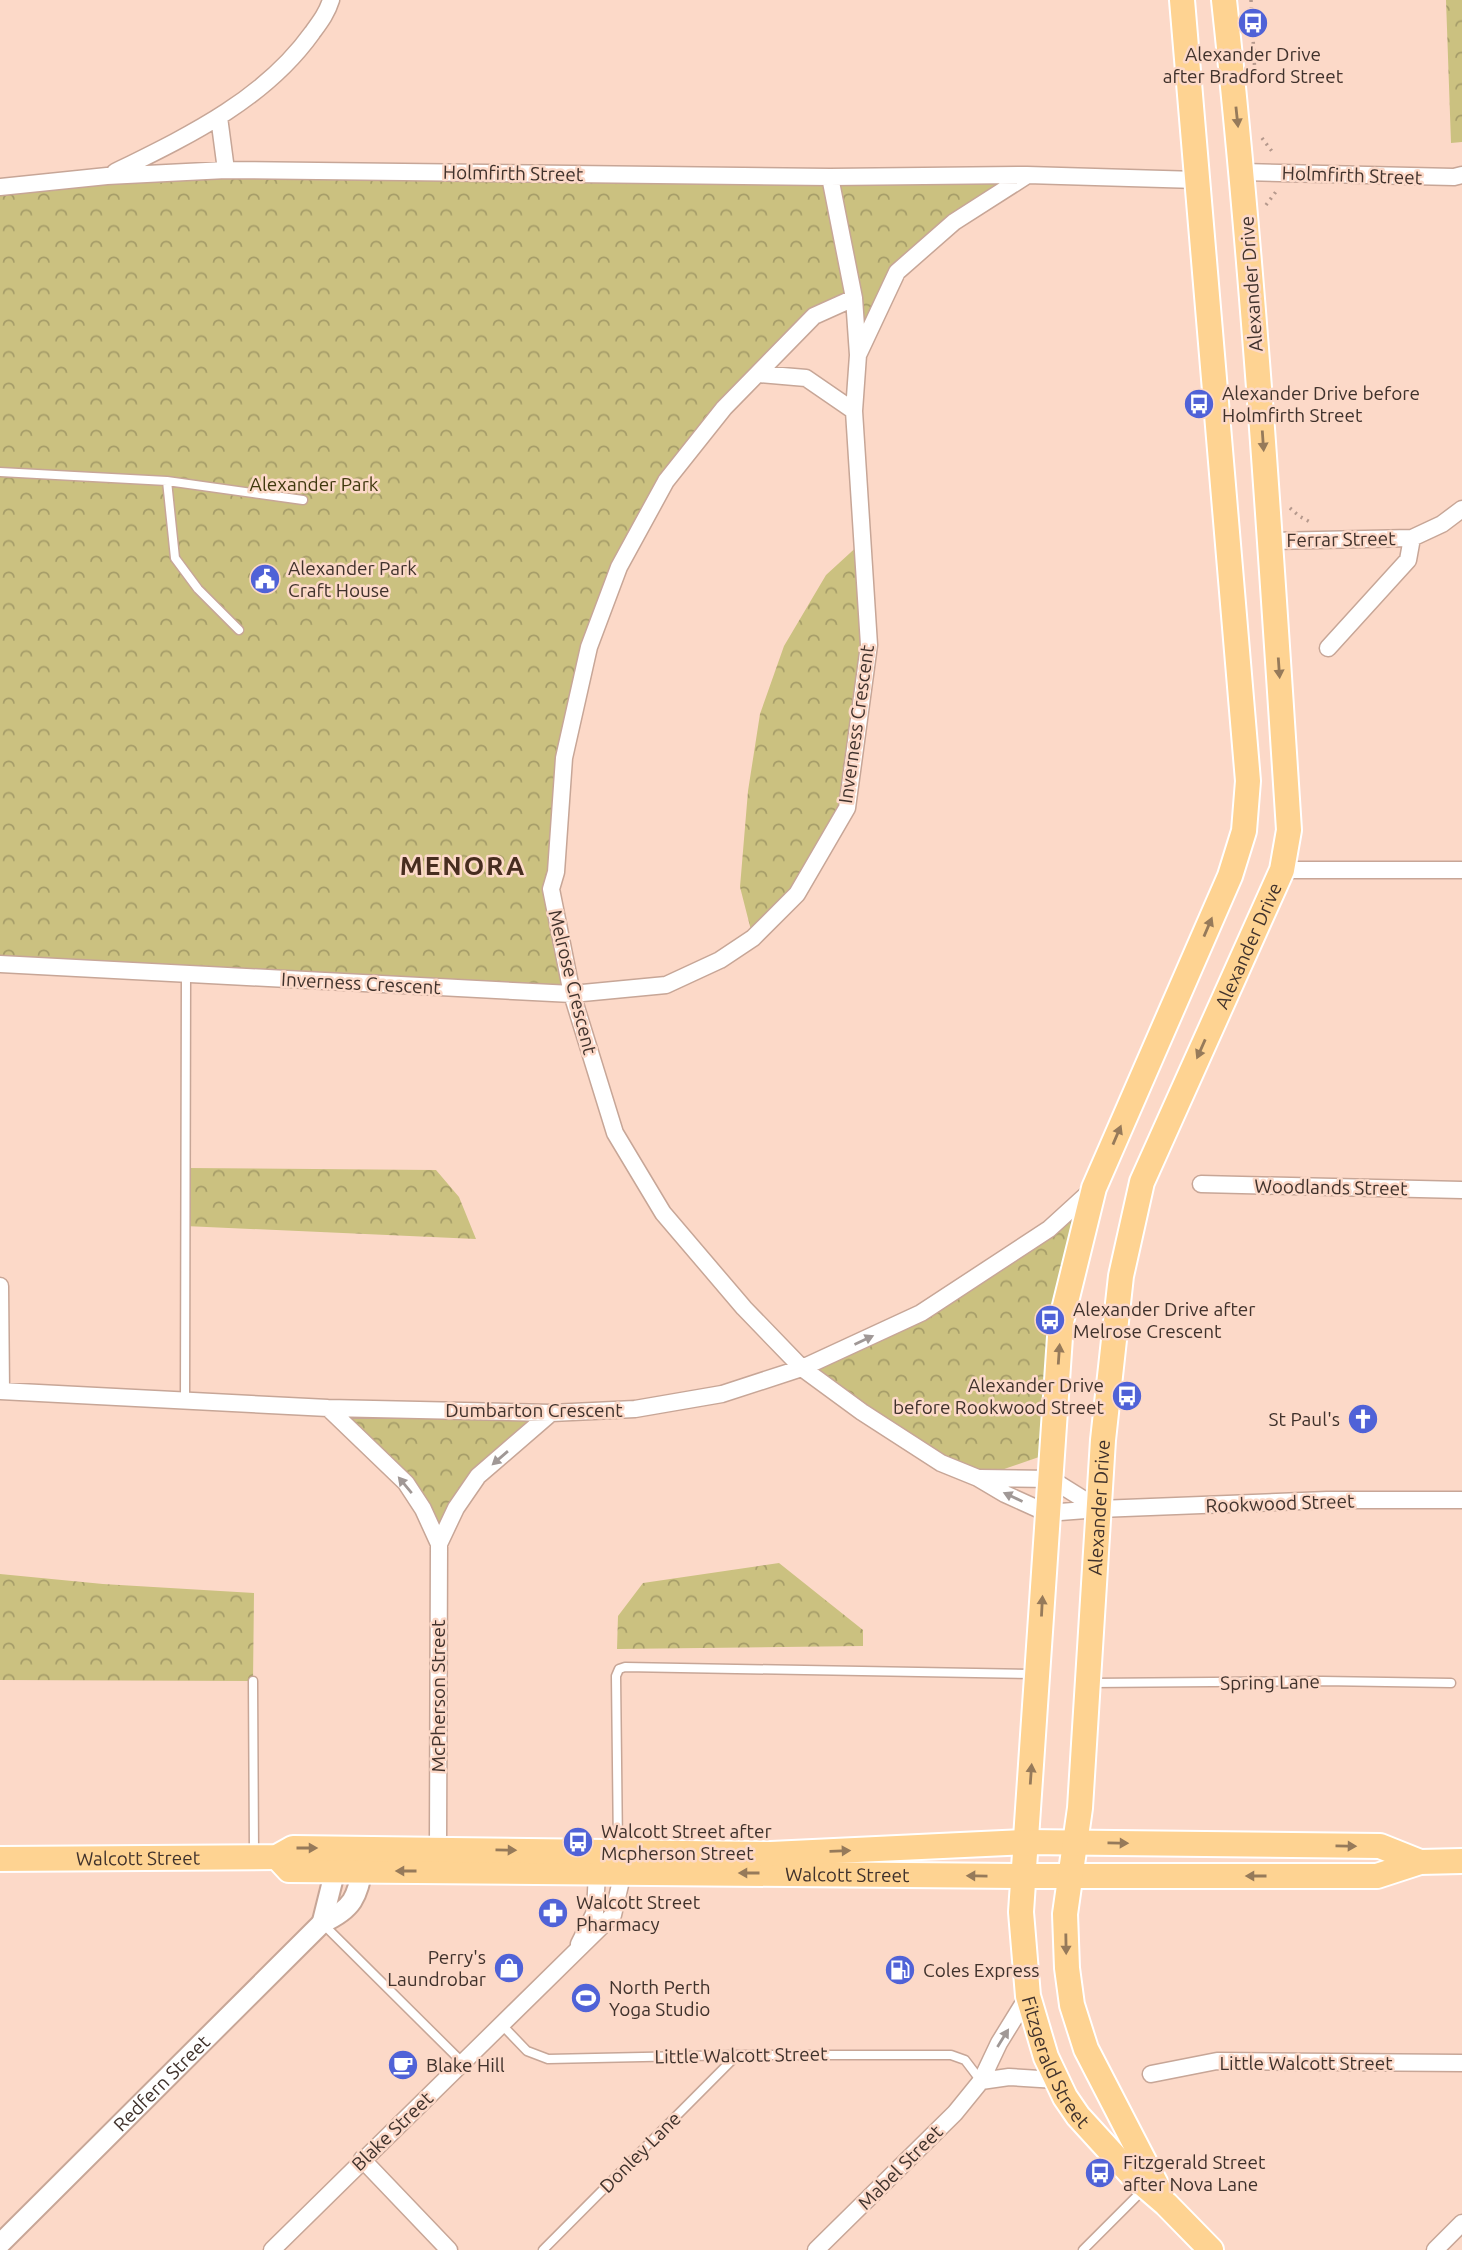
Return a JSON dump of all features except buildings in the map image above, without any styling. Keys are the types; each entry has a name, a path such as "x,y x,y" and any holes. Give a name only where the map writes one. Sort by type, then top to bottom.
{"main road":[{"path":"1026,1842 1061,1322 1094,1188 1230,876 1244,831 1248,781 1182,0"},
{"name":"Alexander Drive","path":"1069,1876 1080,1808 1102,1440 1121,1276 1142,1182 1282,870 1289,830 1271,541 1243,172 1224,0"},
{"name":"Walcott Street","path":"0,1859 265,1857 289,1870 338,1859 365,1859 597,1872 620,1862 1026,1842 1074,1842 1380,1846 1420,1862"},
{"name":"Fitzgerald Street","path":"1026,1842 1021,1912 1028,1996 1037,2033 1056,2080 1078,2116 1131,2175 1167,2204 1211,2250"},
{"name":"Walcott Street","path":"365,1859 438,1848 620,1862 1022,1877 1377,1876 1420,1862 1462,1861"},
{"name":"Fitzgerald Street","path":"1069,1876 1065,1914 1067,1968 1072,2005 1086,2049 1167,2204"}],"street":[{"path":"107,176 184,138 219,117 278,74 328,11 331,0"},
{"path":"219,117 226,170"},
{"name":"Holmfirth Street","path":"0,187 107,176 226,170 830,177 1027,175 1197,180"},
{"name":"Holmfirth Street","path":"1243,172 1454,177 1462,175"},
{"path":"858,355 897,272 954,222 1027,175"},
{"name":"Inverness Crescent","path":"0,964 572,995 666,985 720,960 753,938 797,894 847,808 869,645 854,411 858,355 854,298 830,177"},
{"name":"Melrose Crescent","path":"854,298 814,316 724,408 666,481 618,567 589,647 564,758 556,872 551,890 572,995 615,1133 656,1202 744,1308 802,1368 862,1412 940,1463 978,1478 1005,1494 1047,1513 1099,1508"},
{"path":"758,374 806,377 854,411"},
{"name":"Ferrar Street","path":"1271,541 1412,538 1442,524 1462,509"},
{"name":"Ferrar Street","path":"1328,648 1408,560 1412,538"},
{"path":"1282,870 1462,870"},
{"name":"Woodlands Street","path":"1201,1184 1462,1190"},
{"name":"Dumbarton Crescent","path":"1,1391 328,1408 551,1413 635,1409 722,1394 802,1368 922,1313 1049,1229 1094,1188"},
{"path":"0,1286 1,1391"},
{"name":"McPherson Street","path":"328,1408 406,1483 423,1509 439,1544 438,1848"},
{"name":"McPherson Street","path":"439,1544 456,1508 478,1476 551,1413"},
{"name":"Melrose Crescent","path":"978,1478 1051,1479"},
{"path":"1051,1479 1099,1508"},
{"name":"Rookwood Street","path":"1099,1508 1327,1500 1462,1500"},
{"path":"323,1923 338,1859"},
{"name":"Redfern Street","path":"0,2244 323,1923 343,1914 356,1896 365,1859"},
{"name":"Blake Street","path":"272,2250 613,1915 620,1862"},
{"name":"Blake Street","path":"573,1956 594,1912 597,1872"},
{"name":"Mabel Street","path":"816,2250 955,2113 981,2081 999,2043 1028,1996"},
{"name":"Little Walcott Street","path":"1152,2074 1217,2062 1462,2063"},
{"path":"981,2081 1009,2077 1056,2080"},
{"path":"362,2159 449,2250"},
{"path":"1435,2250 1462,2223"}],"lane":[{"path":"0,472 167,481 303,500"},
{"path":"167,481 175,558 198,589 239,630"},
{"path":"185,1401 186,974"},
{"path":"620,1862 616,1676 619,1669 1038,1674"},
{"path":"253,1681 265,1857"},
{"name":"Spring Lane","path":"1088,1683 1451,1683"},
{"path":"323,1923 463,2063"},
{"name":"Little Walcott Street","path":"502,2025 527,2051 548,2059 737,2054 951,2055 965,2060 981,2081"},
{"name":"Donley Lane","path":"543,2250 737,2054"},
{"path":"1083,2250 1147,2187"}],"path":[{"path":"1251,0 1255,78"},
{"path":"1260,130 1263,141 1275,155"}],"green space":[{"path":"1446,0 1462,0 1462,142 1451,143"},
{"name":"Alexander Park","path":"1027,175 897,272 858,355 854,299 814,316 666,481 589,647 551,889 572,994 0,964 0,187 107,176"},
{"path":"862,542 869,645 847,808 797,894 753,938 740,887 748,791 760,714 784,646 826,575"},
{"path":"187,1168 436,1170 459,1197 476,1239 185,1226"},
{"path":"1094,1188 1061,1322 1039,1457 978,1478 802,1368 922,1313"},
{"path":"328,1408 551,1413 478,1476 439,1544 406,1483"},
{"path":"779,1563 863,1630 863,1646 617,1649 618,1616 643,1583"},
{"path":"0,1574 103,1584 254,1593 253,1681 0,1680"}],"place":[{"name":"Alexander Drive after Bradford Street","path":"1253,23"},
{"name":"Alexander Drive before Holmfirth Street","path":"1199,404"},
{"name":"Alexander Park Craft House","path":"265,579"},
{"name":"Alexander Drive after Melrose Crescent","path":"1050,1320"},
{"name":"Alexander Drive before Rookwood Street","path":"1127,1396"},
{"name":"St Paul's","path":"1363,1419"},
{"name":"Walcott Street after Mcpherson Street","path":"578,1842"},
{"name":"Walcott Street Pharmacy","path":"553,1913"},
{"name":"Perry's Laundrobar","path":"509,1968"},
{"name":"Coles Express","path":"900,1970"},
{"name":"North Perth Yoga Studio","path":"586,1998"},
{"name":"Blake Hill","path":"403,2065"},
{"name":"Fitzgerald Street after Nova Lane","path":"1100,2173"}],"district":[{"name":"MENORA","path":"463,865"}]}
